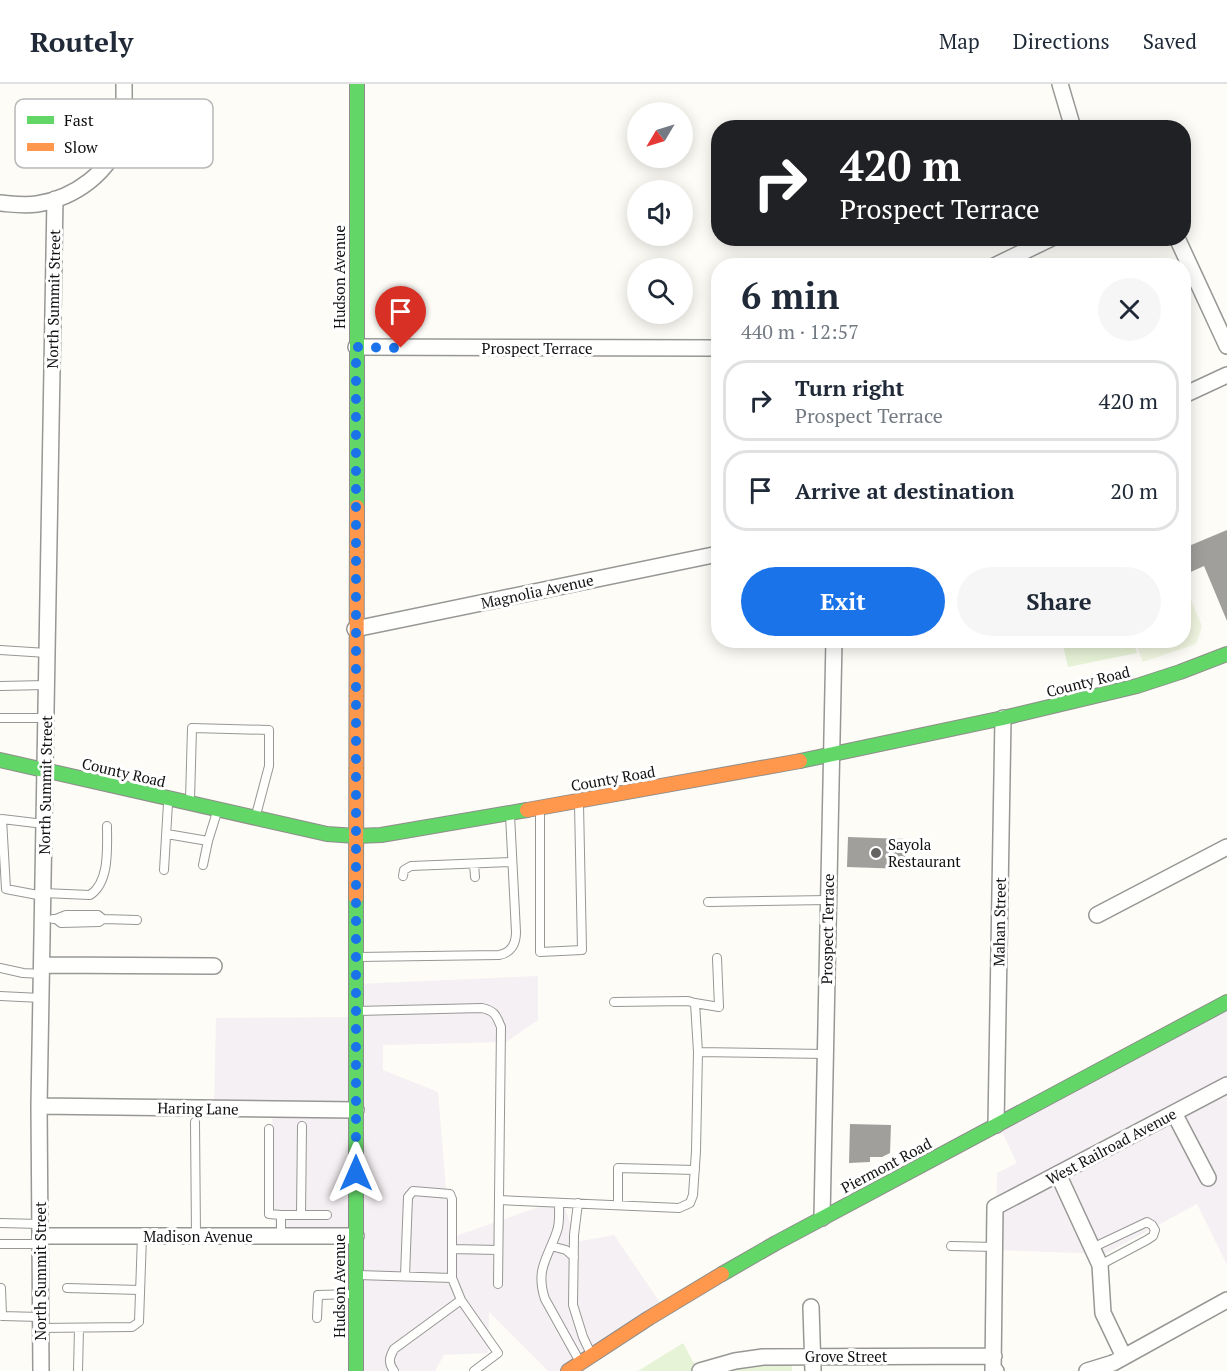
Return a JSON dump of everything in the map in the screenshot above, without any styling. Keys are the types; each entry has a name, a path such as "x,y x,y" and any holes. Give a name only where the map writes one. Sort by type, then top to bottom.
{"street":[{"name":"Hudson Avenue","path":"356,1371 357,84"},
{"path":"1060,84 1070,120"},
{"path":"0,203 28,204 55,199 76,190 91,180 103,168"},
{"name":"North Summit Street","path":"41,1371 39,1106 42,969 49,920 43,894 55,199"},
{"path":"1011,258 1035,246"},
{"path":"1191,268 1227,346"},
{"name":"Prospect Terrace","path":"356,347 711,348"},
{"path":"1191,392 1227,375"},
{"name":"Magnolia Avenue","path":"355,629 711,555"},
{"name":"Prospect Terrace","path":"822,1218 834,648"},
{"name":"County Road","path":"0,760 327,834 381,835 510,814 831,755 1137,686 1227,654"},
{"name":"Mahan Street","path":"996,1125 1003,718"},
{"path":"1097,915 1227,847"},
{"path":"42,969 214,966"},
{"name":"Piermont Road","path":"568,1371 712,1279 1227,1002"},
{"name":"West Railroad Avenue","path":"995,1247 995,1207 1227,1084"},
{"name":"Haring Lane","path":"39,1106 356,1110"},
{"path":"1174,1113 1209,1178"},
{"path":"1058,1174 1100,1265 1104,1313 1124,1357"},
{"name":"Madison Avenue","path":"40,1235 356,1236"},
{"path":"994,1366 995,1247"},
{"path":"1087,1371 1113,1363 1227,1300"},
{"path":"811,1307 813,1364"},
{"name":"Grove Street","path":"700,1371 754,1358 813,1364 994,1366"}],"lane":[{"path":"0,650 47,653"},
{"path":"0,686 46,685"},
{"path":"0,718 46,718"},
{"path":"190,804 192,728 269,730 269,766 255,819"},
{"path":"164,870 168,799"},
{"path":"540,808 540,952 582,950 579,801"},
{"path":"203,865 217,810"},
{"path":"356,957 505,954 510,950 516,940 510,814"},
{"path":"44,824 1,816 3,889 43,894 90,895 97,890 106,867 107,826"},
{"path":"167,834 208,841"},
{"path":"403,876 404,870 411,866 512,862"},
{"path":"474,864 475,877"},
{"path":"708,902 828,900"},
{"path":"49,920 66,915 98,915 103,919 137,920"},
{"path":"614,1002 688,1001 694,1004 719,1007 717,958"},
{"path":"0,969 23,973 42,969"},
{"path":"0,996 41,998"},
{"path":"499,1200 679,1208 690,1203 695,1170 698,1052 694,1004"},
{"path":"356,1011 482,1008 496,1014 501,1027 498,1284"},
{"path":"698,1052 825,1054"},
{"path":"195,1122 196,1236"},
{"path":"301,1215 302,1126"},
{"path":"269,1129 269,1214 327,1215"},
{"path":"618,1205 618,1168 695,1170"},
{"path":"405,1276 408,1197 413,1191 450,1194 452,1199 452,1278 460,1300 498,1353 474,1371"},
{"path":"559,1203 558,1229 542,1266 541,1288 545,1299 586,1359"},
{"path":"578,1203 574,1235 573,1305 583,1337 586,1359"},
{"path":"280,1236 281,1215"},
{"path":"1092,1248 1147,1222 1155,1230 1153,1236 1148,1240 1100,1265"},
{"path":"0,1223 40,1235"},
{"path":"0,1244 40,1235"},
{"path":"1,1288 2,1316 79,1328 132,1327 139,1322 142,1236"},
{"path":"551,1246 566,1250 574,1257"},
{"path":"951,1246 995,1247"},
{"path":"452,1249 498,1250"},
{"path":"356,1275 452,1278"},
{"path":"67,1288 140,1290"},
{"path":"317,1318 318,1295 356,1294"},
{"path":"394,1371 390,1365 390,1357 394,1349 460,1300"},
{"path":"78,1371 79,1328"}],"shaded area":[{"path":"538,976 538,1020 506,1042 383,1045 383,1070 438,1092 450,1238 562,1199 576,1242 614,1235 663,1307 561,1371 548,1371 489,1312 488,1353 444,1355 435,1371 355,1371 355,1234 275,1235 272,1109 214,1107 216,1018 358,1017 358,984"},
{"path":"1227,1004 1227,1265 1197,1204 1105,1254 996,1250 997,1173 1017,1163 998,1124"}],"green space":[{"path":"1191,600 1202,626 1196,644 1191,646"},
{"path":"1064,648 1135,648 1137,653 1068,667"},
{"path":"1138,648 1184,648 1143,662"},
{"path":"683,1343 695,1365 792,1357 792,1371 638,1371"}],"building":[{"path":"1227,530 1227,621 1204,566 1191,572 1191,545"},
{"name":"Sayola Restaurant","path":"848,837 906,839 905,869 847,867"},
{"path":"850,1124 891,1125 890,1153 882,1157 870,1157 870,1162 849,1163"}],"traffic: fast":[{"path":"357,84 357,507"},
{"path":"800,761 1003,718 1137,686 1227,654"},
{"path":"0,760 327,834 381,835 527,810"},
{"path":"356,898 356,1371"},
{"path":"722,1274 1227,1002"}],"traffic: slow":[{"path":"356,898 357,507"},
{"path":"527,810 800,761"},
{"path":"568,1371 722,1274"}],"place":[{"name":"Sayola Restaurant","path":"876,853"}],"route":[{"path":"356,1173 356,347 401,348"}]}
